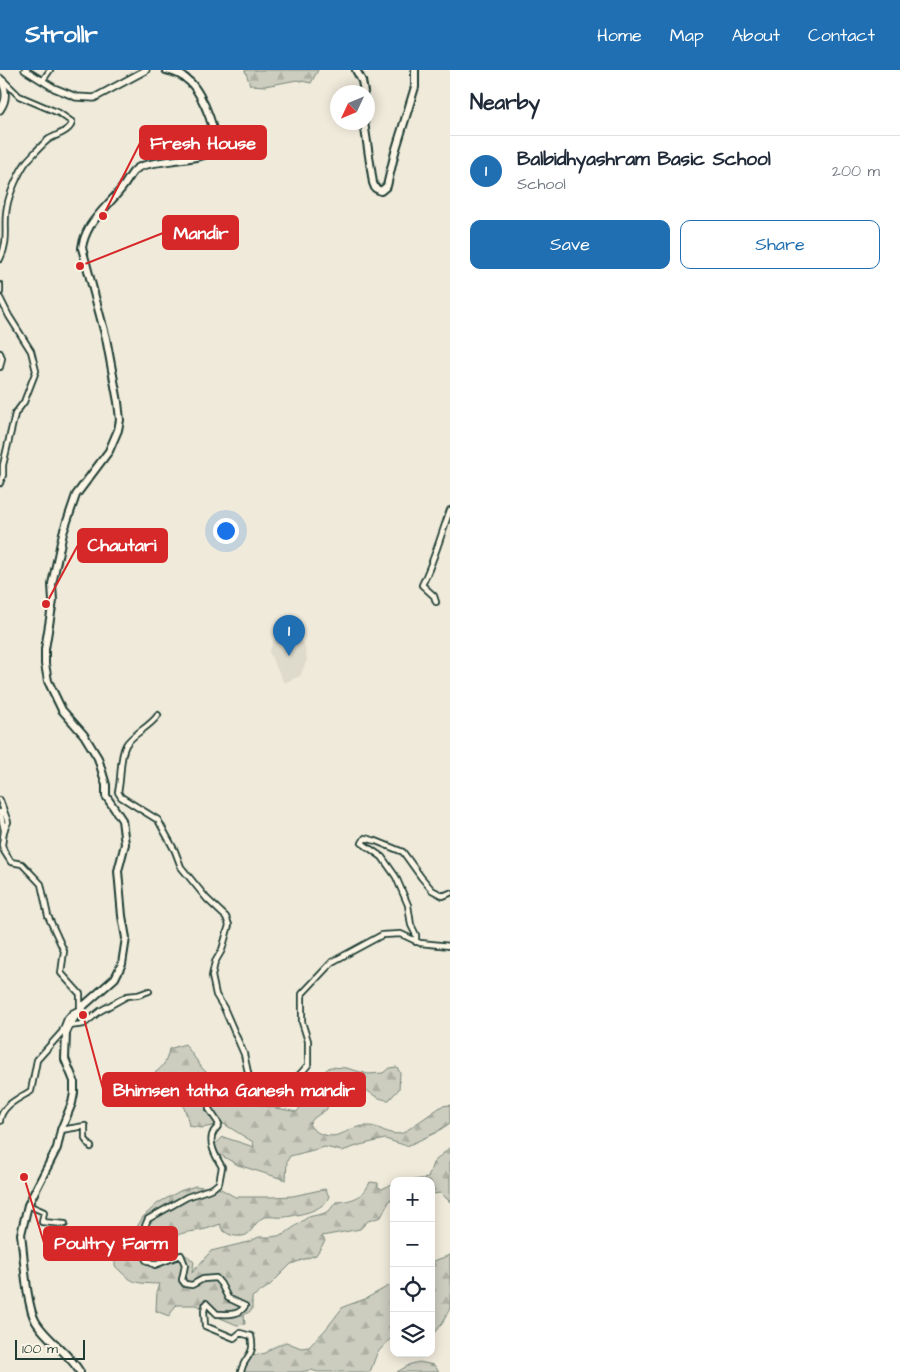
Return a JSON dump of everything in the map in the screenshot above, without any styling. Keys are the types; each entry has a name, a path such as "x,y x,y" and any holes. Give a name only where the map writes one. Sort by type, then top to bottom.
{"main road":[{"path":"80,1372 71,1359 34,1320 27,1286 21,1226 28,1205 57,1148 61,1130 72,1103 74,1081 65,1059 66,1033 80,1009 110,984 122,964 126,929 122,916 118,871 125,844 122,820 106,796 106,785 102,770 92,745 62,710 48,681 45,649 53,601 52,584 63,532 71,508 82,486 109,451 120,420 106,338 82,248 83,241 90,227 140,166 206,154 214,144 212,126 198,90 183,75 166,70"},
{"path":"356,70 363,85"},
{"path":"365,130 373,183 375,188 380,191 387,186 415,86 415,70"}],"street":[{"path":"25,70 54,88 76,98 94,98 146,70"},
{"path":"43,80 50,70"},
{"path":"0,78 6,96 0,110"},
{"path":"0,78 19,96 59,113 72,122 70,128 47,140 19,174 6,207 5,248 0,259"},
{"path":"0,285 0,292"},
{"path":"0,298 31,351 36,371 24,402 15,414 0,483"},
{"path":"0,353 2,358 0,367"},
{"path":"436,602 434,596 422,585 431,567 450,510"},
{"path":"158,715 152,724 127,743 121,757 122,772 118,792 121,797 158,820 176,851 181,867 226,917 229,925 222,950 215,962 212,976 216,995 227,1014 244,1054 252,1091 257,1096 268,1096 281,1091 295,1080 308,1065 308,1041 302,1022 302,994 332,962 382,935 401,934 420,943 450,946"},
{"path":"0,800 8,822 4,830 2,845 11,862 22,864 41,884 48,916 64,951 61,973 80,994 80,1009 72,1013 67,1019 62,1032 37,1060 31,1091 8,1106 1,1114 0,1121"},
{"path":"0,812 4,830"},
{"path":"416,942 408,905 396,877 382,856 362,843 364,838 403,852 432,890 443,896 450,893"},
{"path":"69,1026 84,1024 100,1011 127,996 149,991"},
{"path":"241,1372 253,1349 251,1336 240,1333 234,1338 206,1326 204,1311 206,1302 218,1314 237,1314 245,1306 228,1298 216,1278 203,1279 192,1285 185,1284 182,1280 185,1265 181,1255 155,1265 146,1260 141,1244 146,1236 145,1226 148,1219 187,1197 213,1188 218,1183 222,1167 214,1155 212,1139 214,1131 219,1124 208,1108 209,1098 232,1096 252,1091"},
{"path":"61,1130 79,1125 85,1126 85,1139 91,1148"},
{"path":"28,1205 44,1212 42,1222 65,1224"}],"shaded area":[{"path":"288,635 304,643 307,660 300,676 284,683 269,652 274,640"}],"green space":[{"path":"245,70 318,70 311,83 297,80 265,86 250,85"},
{"path":"185,1044 202,1068 225,1091 240,1094 260,1105 297,1112 301,1102 299,1091 330,1067 346,1068 368,1074 383,1073 389,1068 397,1067 400,1073 399,1089 389,1100 377,1097 354,1084 338,1081 329,1094 327,1109 309,1124 321,1134 334,1136 354,1128 366,1126 376,1127 397,1134 403,1133 442,1106 450,1105 450,1123 435,1133 407,1146 385,1139 342,1151 325,1147 290,1156 287,1161 286,1180 238,1165 210,1149 223,1137 254,1147 253,1142 224,1124 201,1128 189,1126 185,1110 174,1096 152,1094 149,1092 149,1077 163,1066 169,1049"},
{"path":"450,1147 450,1202 441,1193 435,1194 435,1177 428,1177 433,1163"},
{"path":"370,1182 378,1183 378,1187 382,1189 390,1185 390,1200 381,1217 368,1221 360,1229 322,1236 325,1241 316,1255 291,1264 269,1286 252,1297 252,1310 244,1315 245,1324 237,1325 197,1305 176,1305 169,1316 156,1311 159,1284 139,1283 130,1279 115,1266 115,1258 102,1255 110,1242 134,1232 143,1217 158,1203 180,1191 195,1186 221,1189 235,1197 293,1196 325,1189 329,1196 317,1209 285,1217 262,1218 245,1235 230,1235 221,1228 221,1224 176,1236 170,1243 169,1249 186,1255 194,1262 192,1273 211,1251 248,1242 259,1237 283,1235 308,1217 329,1211 336,1202 356,1198"},
{"path":"450,1255 450,1308 442,1324 435,1332 435,1267 435,1261"},
{"path":"390,1285 390,1339 377,1353 370,1372 318,1372 311,1370 300,1372 242,1372 247,1360 252,1356 266,1353 286,1342 301,1348 309,1347 343,1307 365,1299"},
{"path":"419,1362 434,1365 439,1372 397,1372 411,1364"}],"place":[{"name":"Fresh House","path":"103,216"},
{"name":"Mandir","path":"80,266"},
{"name":"Chautari","path":"46,604"},
{"name":"Balbidhyashram Basic School","path":"289,656"},
{"name":"Bhimsen tatha Ganesh mandir","path":"83,1015"},
{"name":"Poultry Farm","path":"24,1177"}]}
